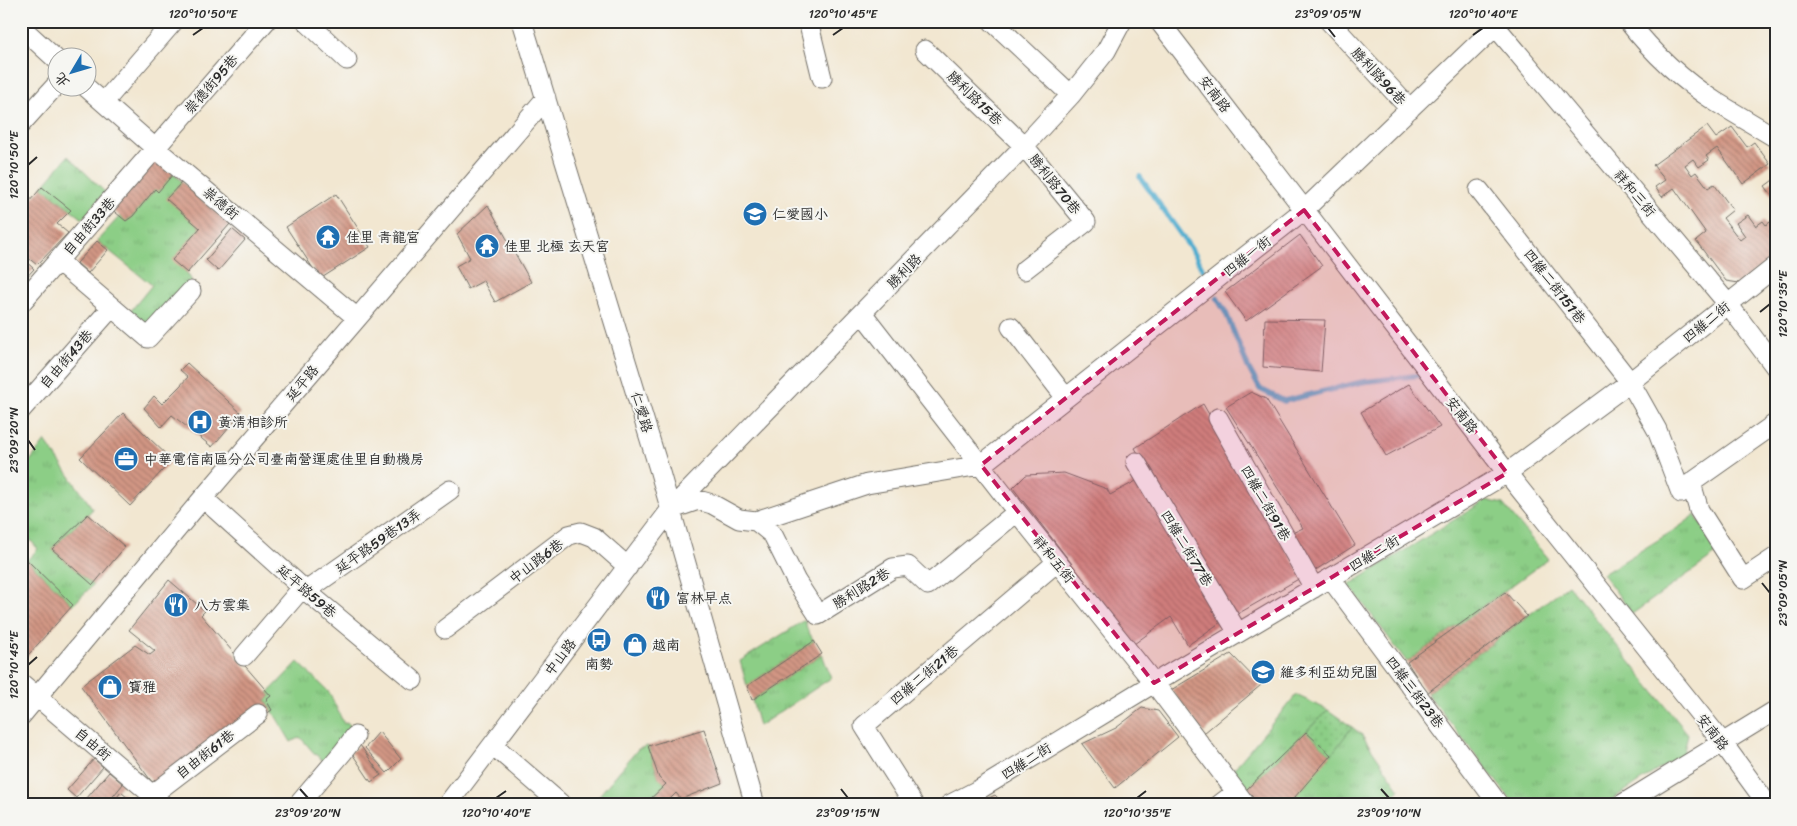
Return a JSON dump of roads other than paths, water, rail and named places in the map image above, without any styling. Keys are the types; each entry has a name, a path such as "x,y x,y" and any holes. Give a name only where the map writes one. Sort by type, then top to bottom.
{"street":[{"path":"104,102 174,21"},
{"name":"崇德街95巷","path":"155,148 266,21"},
{"path":"306,21 346,60"},
{"name":"仁愛路","path":"522,21 671,509 755,805"},
{"path":"992,21 1071,95"},
{"name":"勝利路","path":"671,509 863,314 1024,146 1071,95 1106,51 1122,21"},
{"name":"安南路","path":"1159,21 1507,473 1722,742 1768,805"},
{"name":"勝利路96巷","path":"1329,21 1410,109"},
{"path":"1628,21 1652,49 1714,101 1776,138"},
{"path":"810,22 822,78"},
{"name":"四維一街","path":"981,465 1304,210 1410,109 1493,24"},
{"name":"祥和三街","path":"1493,24 1728,304 1776,368"},
{"path":"21,27 48,52"},
{"name":"勝利路15巷","path":"924,50 1024,146"},
{"path":"21,124 48,94"},
{"name":"祟德街","path":"98,97 155,148 357,318"},
{"name":"延平路","path":"21,716 204,498 546,98"},
{"name":"勝利路70巷","path":"1024,146 1086,222 1024,270"},
{"name":"自由街33巷","path":"21,303 155,148"},
{"name":"四維二街151巷","path":"1479,190 1630,382 1657,430 1681,493"},
{"path":"58,261 148,338 191,291"},
{"name":"四維二街","path":"949,805 980,789 1507,473 1630,382 1776,266"},
{"name":"自由街43巷","path":"21,410 112,307"},
{"name":"祥和五街","path":"863,314 1017,512 1154,683 1241,798"},
{"path":"1011,326 1066,398"},
{"name":"四維二街91巷","path":"1218,418 1314,588"},
{"path":"1776,422 1691,483 1699,510 1743,579 1776,557"},
{"name":"四維二街77巷","path":"1136,462 1238,633"},
{"path":"756,521 866,484 981,465"},
{"name":"延平路59巷13弄","path":"244,656 304,590 450,490"},
{"name":"延平路59巷","path":"204,498 304,590 413,680"},
{"name":"勝利路2巷","path":"671,509 698,500 712,504 739,519 756,521 773,535 796,581 818,615 893,568 908,566 928,585 1017,512"},
{"name":"中山路","path":"447,805 671,509"},
{"name":"中山路6巷","path":"445,628 570,535 581,532 594,537 628,567"},
{"name":"四維二街21巷","path":"914,805 864,726 1057,562"},
{"name":"四維三街23巷","path":"1331,579 1499,805"},
{"name":"自由街","path":"21,683 158,800"},
{"path":"1621,805 1776,710"},
{"name":"自由街61巷","path":"158,800 258,714"},
{"path":"298,805 355,736"},
{"path":"493,745 562,805"},
{"path":"1219,805 1241,798"}],"waterway":[{"path":"1140,177 1196,256 1203,270"},
{"path":"1217,298 1226,313 1248,367 1260,389 1284,401 1362,382 1422,375"}],"place":[{"name":"仁愛國小","path":"755,214"},
{"name":"佳里 青龍宮","path":"328,237"},
{"name":"佳里 北極 玄天宮","path":"487,246"},
{"name":"黃清相診所","path":"200,422"},
{"name":"中華電信南區分公司臺南營運處佳里自動機房","path":"126,459"},
{"name":"富林早点","path":"658,598"},
{"name":"八方雲集","path":"176,605"},
{"name":"南勢","path":"599,640"},
{"name":"越南","path":"635,645"},
{"name":"維多利亞幼兒園","path":"1263,672"},
{"name":"寶雅","path":"110,687"}]}
